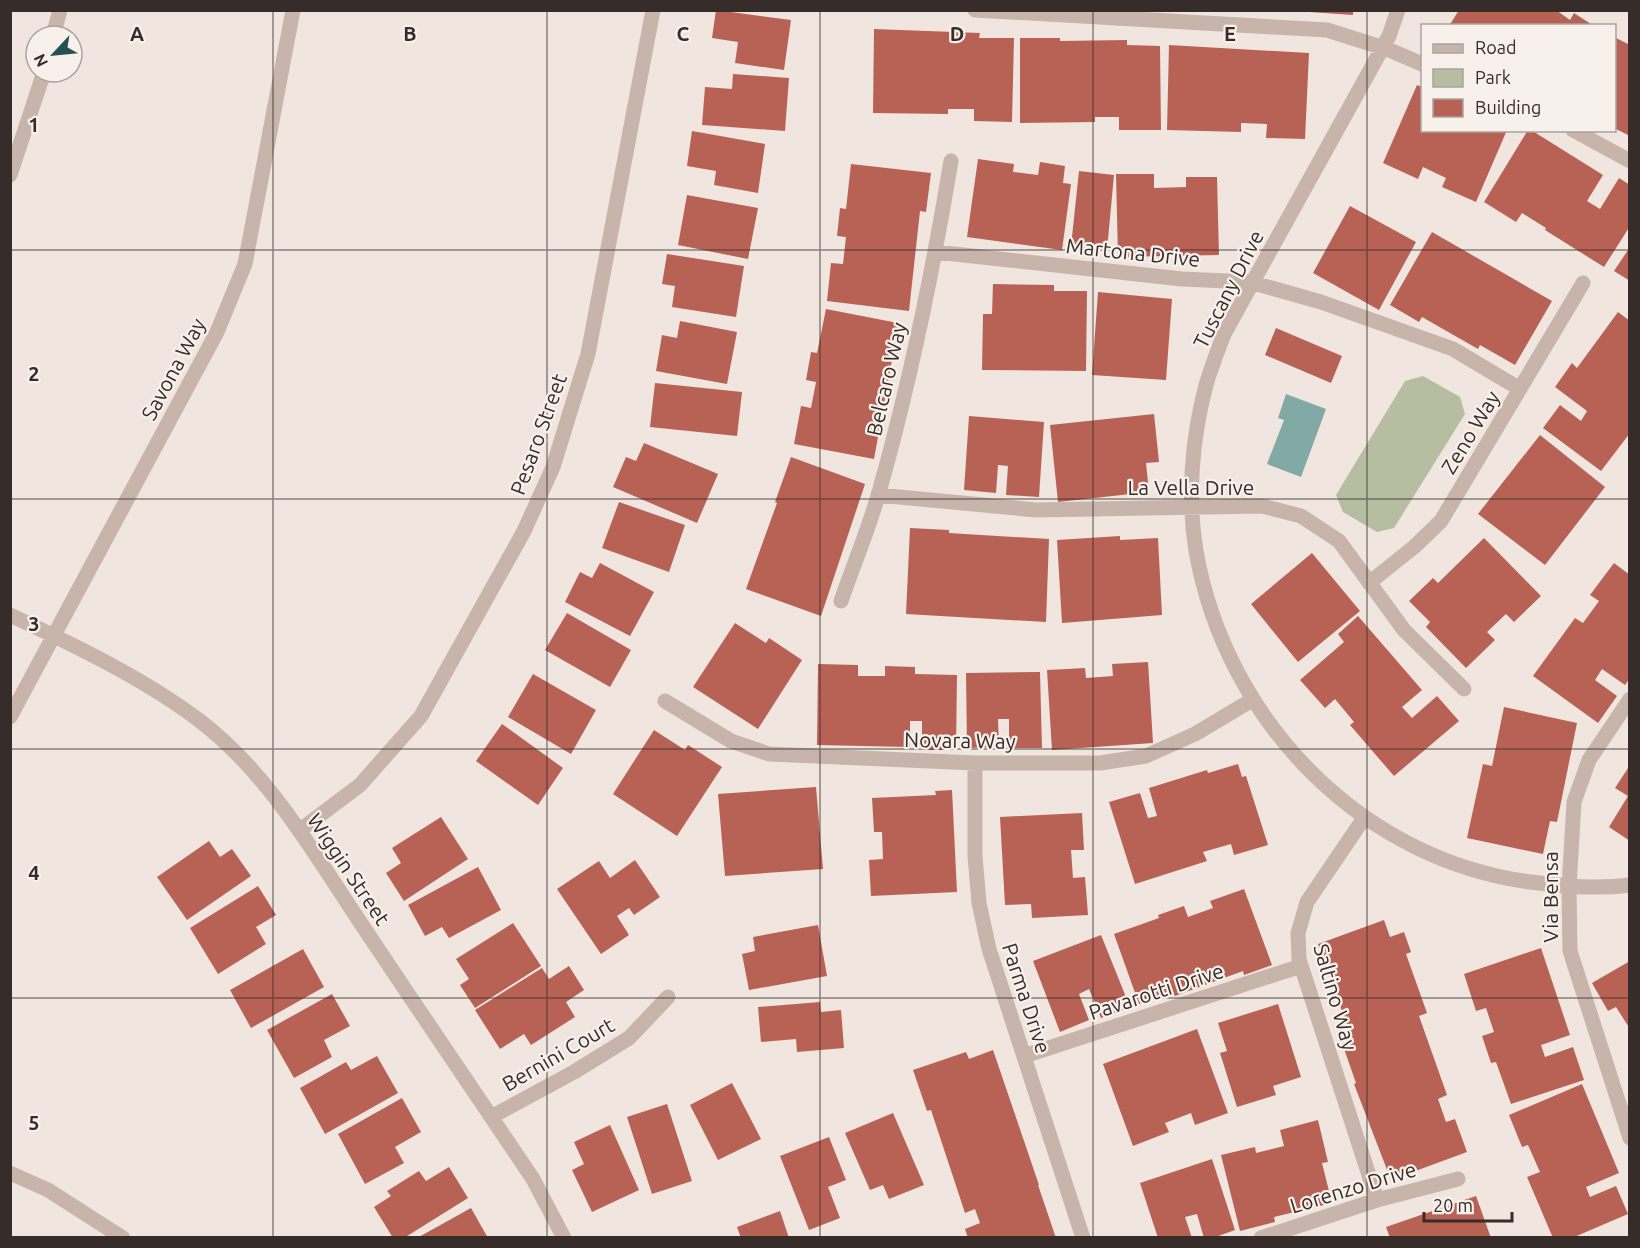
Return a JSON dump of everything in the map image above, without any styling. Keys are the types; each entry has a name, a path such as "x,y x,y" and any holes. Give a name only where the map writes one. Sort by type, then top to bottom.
{"street":[{"name":"Savona Way","path":"10,717 217,332 245,264 293,10"},
{"name":"Pesaro Street","path":"299,831 360,785 421,716 524,531 554,467 588,354 653,10"},
{"path":"975,10 1328,30 1421,64"},
{"name":"Tuscany Drive","path":"1398,10 1383,48 1224,334 1206,384 1195,442 1193,507 1196,550 1208,604 1226,651 1252,700 1303,766 1364,818 1412,845 1461,866 1514,880 1569,887 1629,885"},
{"path":"10,175 40,84"},
{"path":"1577,132 1629,161"},
{"name":"Belcaro Way","path":"841,601 878,495 911,371 936,252 951,161"},
{"name":"Martona Drive","path":"936,252 1182,279 1252,283 1322,302 1453,349 1520,389"},
{"name":"Zeno Way","path":"1369,583 1414,547 1441,520 1583,283"},
{"name":"La Vella Drive","path":"878,495 1036,510 1262,506 1301,516 1339,541 1404,630 1464,689"},
{"name":"Wiggin Street","path":"10,615 54,636 157,692 201,722 255,772 299,831 533,1179 564,1238"},
{"name":"Via Bensa","path":"1629,699 1589,760 1574,802 1569,887 1570,951 1626,1114 1629,1138"},
{"name":"Novara Way","path":"665,701 731,741 769,754 975,763 1100,763 1146,756 1195,734 1252,700"},
{"name":"Parma Drive","path":"975,763 975,856 979,903 989,949 1083,1238"},
{"name":"Saltino Way","path":"1364,818 1307,902 1298,933 1301,966 1377,1200"},
{"name":"Pavarotti Drive","path":"1024,1056 1301,966"},
{"name":"Bernini Court","path":"491,1117 574,1072 629,1038 668,997"},
{"path":"10,1173 48,1190 123,1238"},
{"name":"Lorenzo Drive","path":"1261,1238 1377,1200 1458,1179"}],"green space":[{"path":"1423,376 1460,397 1465,414 1394,528 1377,532 1343,512 1336,495 1405,381"}],"water":[{"path":"1286,394 1326,409 1301,477 1267,464 1284,420 1278,418"}],"building":[{"path":"716,10 791,20 784,70 735,63 738,42 712,38"},
{"path":"1309,10 1353,10 1353,15 1309,12"},
{"path":"1459,10 1556,10 1570,20 1574,13 1591,24 1450,24"},
{"path":"874,29 980,33 979,38 1014,38 1012,122 974,121 974,109 948,109 948,114 873,113"},
{"path":"1020,38 1060,38 1060,41 1127,40 1127,45 1160,46 1161,130 1119,130 1119,117 1095,117 1095,122 1020,123"},
{"path":"1616,38 1630,45 1630,136 1616,129"},
{"path":"1169,45 1309,53 1305,139 1266,138 1267,124 1241,123 1241,132 1167,130"},
{"path":"733,74 789,78 785,131 702,125 705,87 732,89"},
{"path":"1417,85 1421,87 1421,132 1506,132 1476,202 1442,187 1446,178 1423,167 1418,179 1383,163"},
{"path":"692,131 765,144 758,193 714,185 716,171 687,166"},
{"path":"1527,132 1534,132 1603,175 1587,201 1600,209 1619,178 1630,185 1630,226 1604,267 1522,213 1516,222 1484,202"},
{"path":"978,159 1014,164 1013,172 1038,175 1040,162 1065,166 1063,183 1071,184 1062,250 967,237"},
{"path":"851,164 931,173 926,212 920,211 909,311 827,301 831,263 843,264 846,237 837,236 840,208 846,209"},
{"path":"1079,171 1114,175 1107,250 1071,246"},
{"path":"1116,174 1154,174 1154,188 1186,187 1186,177 1217,177 1219,255 1118,257"},
{"path":"687,195 758,208 748,259 678,245"},
{"path":"1350,206 1416,242 1379,310 1313,273"},
{"path":"1432,232 1552,301 1515,365 1480,345 1478,349 1422,317 1419,322 1390,305"},
{"path":"1630,247 1630,281 1614,271"},
{"path":"667,254 744,266 736,317 672,307 675,286 662,284"},
{"path":"993,284 1054,285 1054,291 1087,291 1086,371 982,370 983,314 992,314"},
{"path":"1098,292 1172,299 1166,380 1092,375"},
{"path":"826,309 903,324 896,360 892,360 874,459 794,444 801,406 811,408 816,382 806,380 811,352 817,353"},
{"path":"1618,312 1630,321 1630,433 1601,471 1543,428 1560,405 1581,421 1587,411 1555,387 1572,363 1577,368"},
{"path":"680,321 737,332 727,384 656,371 662,335 677,338"},
{"path":"1276,328 1342,356 1331,383 1265,355"},
{"path":"655,383 742,392 737,436 650,427"},
{"path":"1154,414 1159,462 1146,463 1149,492 1058,502 1050,425"},
{"path":"969,416 1044,422 1039,497 1006,495 1008,466 998,465 996,493 964,490"},
{"path":"1540,435 1605,487 1545,565 1478,514"},
{"path":"644,443 718,474 697,523 613,487 626,457 636,461"},
{"path":"791,457 865,484 821,616 746,589"},
{"path":"619,502 685,525 669,572 602,548"},
{"path":"910,528 949,530 949,533 1049,539 1046,622 906,614"},
{"path":"1120,536 1120,540 1158,538 1162,615 1062,623 1057,540"},
{"path":"1484,538 1541,596 1514,622 1506,614 1487,632 1495,640 1466,668 1426,627 1430,622 1409,601 1433,578 1438,583"},
{"path":"1312,553 1360,611 1298,662 1251,604"},
{"path":"600,563 654,592 630,636 565,602 580,572 592,578"},
{"path":"1614,563 1630,575 1630,678 1625,685 1602,669 1595,680 1617,696 1598,723 1533,676 1575,618 1583,623 1599,601 1590,595"},
{"path":"567,613 631,650 610,687 545,650"},
{"path":"1358,616 1422,690 1402,707 1412,718 1437,696 1459,721 1394,776 1350,725 1354,722 1335,699 1325,708 1300,680 1344,642 1338,634"},
{"path":"735,623 766,643 769,638 802,660 758,729 693,687"},
{"path":"1148,662 1153,743 1052,750 1047,670 1085,668 1086,678 1113,676 1112,664"},
{"path":"818,664 858,665 858,676 885,676 885,666 915,667 915,674 957,675 956,750 922,750 922,721 910,721 910,747 817,745"},
{"path":"1040,672 1042,748 1009,748 1009,719 998,719 999,747 967,748 966,673"},
{"path":"533,674 596,710 571,754 508,717"},
{"path":"1504,707 1577,723 1557,822 1550,821 1543,854 1467,838 1483,764 1492,766"},
{"path":"502,724 563,768 538,805 476,761"},
{"path":"654,730 685,750 688,745 722,767 677,836 613,794"},
{"path":"1238,764 1242,777 1246,776 1268,845 1234,855 1231,844 1203,852 1207,861 1135,884 1109,802 1140,793 1148,818 1157,816 1149,788 1207,770 1208,773"},
{"path":"1630,765 1630,841 1609,827 1628,796 1615,788"},
{"path":"816,787 823,869 725,876 718,794"},
{"path":"952,790 957,892 871,896 869,860 883,859 882,832 874,832 872,798 936,795 935,791"},
{"path":"1082,813 1084,850 1071,850 1073,878 1085,877 1088,915 1032,918 1031,904 1005,905 1000,817"},
{"path":"441,817 468,859 404,901 386,873 401,863 392,848"},
{"path":"209,841 220,857 232,849 251,876 187,920 157,877"},
{"path":"635,860 660,897 634,915 629,908 617,916 629,935 601,954 557,889 599,861 610,878"},
{"path":"478,867 501,910 449,938 442,927 425,936 408,905"},
{"path":"258,886 276,915 256,927 266,944 218,974 190,928"},
{"path":"1244,889 1272,965 1244,975 1243,971 1175,996 1173,992 1139,1004 1114,934 1159,918 1158,915 1184,906 1188,917 1213,908 1210,901"},
{"path":"1384,920 1390,937 1404,932 1411,952 1406,954 1427,1013 1419,1016 1447,1095 1438,1099 1446,1122 1455,1119 1467,1152 1391,1180 1354,1084 1356,1083 1342,1043 1352,1039 1318,944"},
{"path":"513,923 541,966 475,1008 460,985 469,979 456,959"},
{"path":"818,925 827,976 749,990 742,954 755,951 753,937"},
{"path":"1101,935 1130,1007 1101,1018 1089,989 1079,994 1089,1020 1060,1032 1033,961"},
{"path":"1541,948 1570,1035 1541,1045 1545,1057 1573,1047 1584,1080 1511,1104 1496,1062 1491,1063 1482,1036 1494,1032 1486,1008 1476,1011 1464,974"},
{"path":"303,949 324,987 251,1028 230,990"},
{"path":"1630,961 1630,1029 1616,1007 1608,1011 1592,983"},
{"path":"569,966 584,990 566,1002 575,1017 531,1045 524,1034 500,1049 475,1010 542,968 549,979"},
{"path":"332,994 350,1026 324,1040 332,1057 294,1078 267,1030"},
{"path":"820,1002 821,1012 841,1010 844,1048 797,1052 796,1039 761,1042 758,1007"},
{"path":"1278,1004 1301,1077 1273,1086 1276,1095 1237,1107 1220,1053 1227,1051 1218,1023"},
{"path":"1197,1029 1228,1113 1195,1125 1191,1113 1165,1123 1169,1132 1133,1146 1103,1064"},
{"path":"993,1050 1056,1238 968,1238 965,1229 980,1223 975,1209 965,1213 931,1110 927,1111 913,1070 966,1052 969,1059"},
{"path":"377,1056 398,1093 325,1134 300,1088 346,1062 351,1070"},
{"path":"732,1083 761,1139 718,1160 690,1105"},
{"path":"1582,1084 1619,1173 1586,1187 1590,1197 1616,1186 1628,1214 1572,1238 1553,1238 1527,1177 1540,1172 1528,1145 1522,1147 1509,1115"},
{"path":"402,1098 421,1132 395,1147 404,1163 365,1184 338,1134"},
{"path":"667,1104 692,1181 652,1194 627,1117"},
{"path":"893,1113 924,1185 889,1199 883,1185 870,1190 845,1133"},
{"path":"1318,1120 1328,1162 1322,1163 1332,1203 1274,1217 1275,1222 1240,1231 1221,1155 1255,1147 1256,1153 1284,1146 1280,1130"},
{"path":"610,1125 639,1190 592,1212 572,1170 584,1164 574,1142"},
{"path":"829,1137 846,1180 828,1187 840,1218 809,1230 780,1156"},
{"path":"1212,1159 1235,1230 1213,1238 1204,1238 1197,1214 1185,1217 1192,1238 1158,1238 1140,1183"},
{"path":"449,1167 468,1198 404,1238 393,1238 374,1207 391,1196 387,1191 419,1171 426,1181"},
{"path":"1476,1196 1491,1238 1390,1238 1386,1227"},
{"path":"471,1208 488,1238 417,1238"},
{"path":"780,1211 789,1238 741,1238 737,1227"}]}
